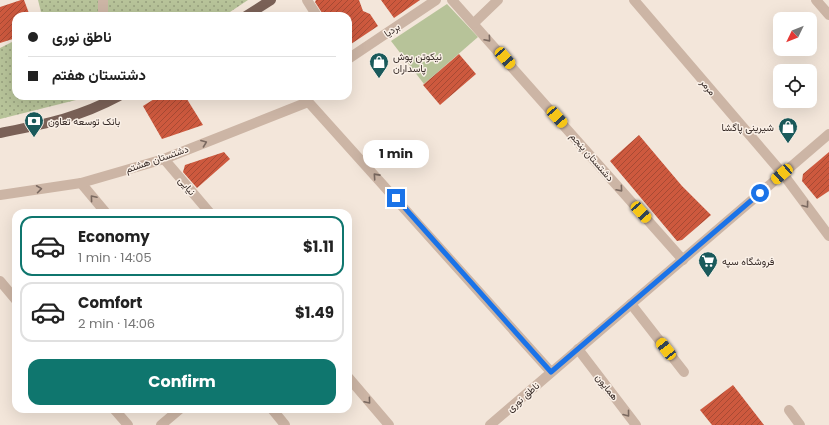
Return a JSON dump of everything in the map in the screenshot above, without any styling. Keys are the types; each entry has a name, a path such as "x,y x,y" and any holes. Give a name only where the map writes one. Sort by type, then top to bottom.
{"main road":[{"path":"252,12 270,0"},
{"path":"0,132 59,121 98,107 112,100"}],"street":[{"path":"103,0 103,12"},
{"path":"307,0 314,12"},
{"name":"بردیا","path":"352,56 436,0"},
{"name":"دشتستان پنجم","path":"452,0 474,22 683,260"},
{"path":"474,22 498,0"},
{"name":"مرمر","path":"634,0 782,174 829,236"},
{"path":"816,0 829,15"},
{"name":"دشتستان هشتم","path":"0,195 81,183 164,159 304,100"},
{"path":"307,100 551,372"},
{"name":"ناطق نوری","path":"496,423 551,372 829,134"},
{"name":"نیایی","path":"164,159 207,209"},
{"path":"81,183 103,209"},
{"path":"0,281 12,295"},
{"path":"631,304 684,372"},
{"name":"همایون","path":"578,349 636,425"},
{"path":"352,382 389,425"},
{"path":"790,410 800,425"},
{"path":"118,413 128,425"},
{"path":"161,425 175,413"},
{"path":"275,413 285,425"}],"green space":[{"path":"38,0 248,0 230,12 41,12"},
{"path":"447,4 478,37 424,84 391,41"},
{"path":"12,42 12,100 76,100 0,119 0,48"}],"building":[{"path":"24,0 28,12 12,12 12,39 0,43 0,7"},
{"path":"316,0 359,0 363,11 370,14 378,26 352,43 352,12 321,12 315,2"},
{"path":"381,0 420,0 394,18"},
{"path":"459,54 476,74 440,105 423,85"},
{"path":"153,100 187,100 203,125 162,139 143,106"},
{"path":"639,135 682,186 711,215 682,240 677,241 610,161"},
{"path":"224,152 230,159 197,188 183,172 185,165"},
{"path":"829,152 829,191 817,199 802,181 803,174"},
{"path":"733,385 764,425 712,425 700,410"}],"place":[{"name":"نیکوتن پوش پاسداران","path":"379,79"},
{"name":"بانک توسعه تعاون","path":"34,138"},
{"name":"شیرینی پاگشا","path":"788,144"},
{"name":"فروشگاه سپه","path":"708,278"}],"route":[{"path":"396,198 551,372 760,193"}]}
